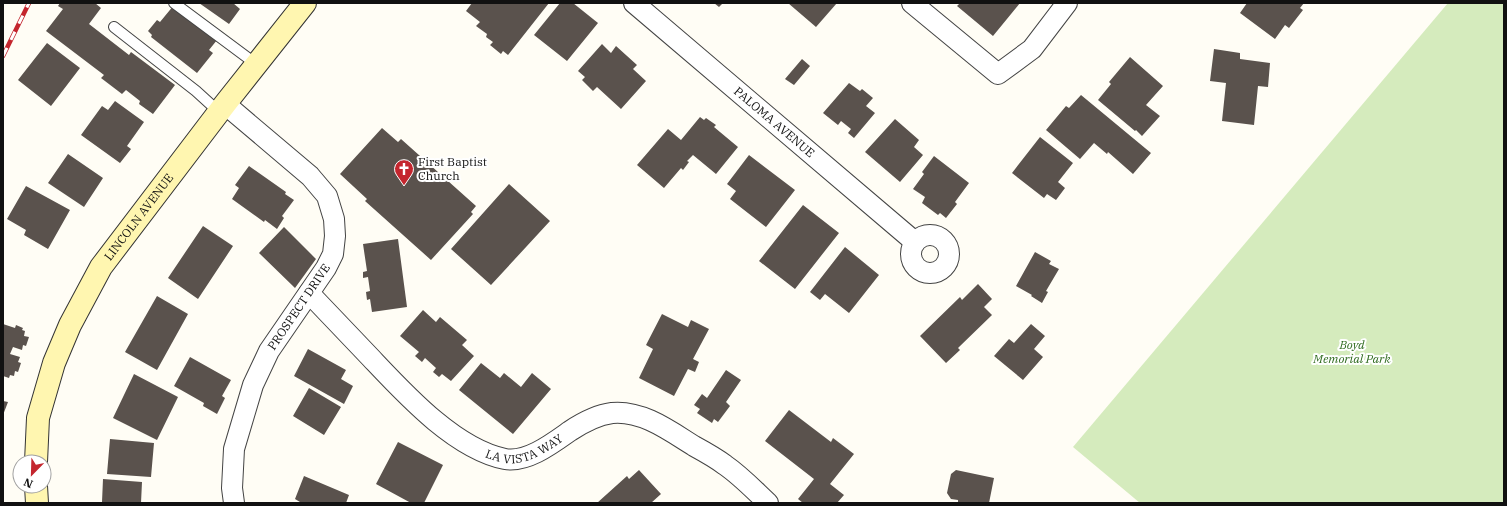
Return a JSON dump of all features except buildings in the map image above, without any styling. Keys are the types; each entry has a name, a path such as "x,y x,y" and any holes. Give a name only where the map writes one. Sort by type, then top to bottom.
{"main road":[{"name":"LINCOLN AVENUE","path":"36,454 38,418 54,363 70,325 101,266 256,64 305,3"}],"street":[{"name":"PALOMA AVENUE","path":"634,3 916,242"},
{"path":"912,3 998,74 1032,49 1067,3"},
{"name":"PROSPECT DRIVE","path":"222,108 310,176 327,196 334,219 335,236 333,254 326,268 269,351 253,385 234,449 232,488 234,503"},
{"name":"LA VISTA WAY","path":"309,293 405,393 441,425 483,452 506,459 525,457 541,451 574,429 596,417 612,413 632,415 650,420 725,465 768,503"}],"lane":[{"path":"174,3 256,64"},
{"path":"114,27 196,91 222,108"}],"green space":[{"name":"Boyd Memorial Park","path":"1448,3 1504,3 1504,503 1140,503 1073,447"}],"railway":[{"path":"3,56 29,3"}],"place":[{"name":"First Baptist Church","path":"404,186"}]}
